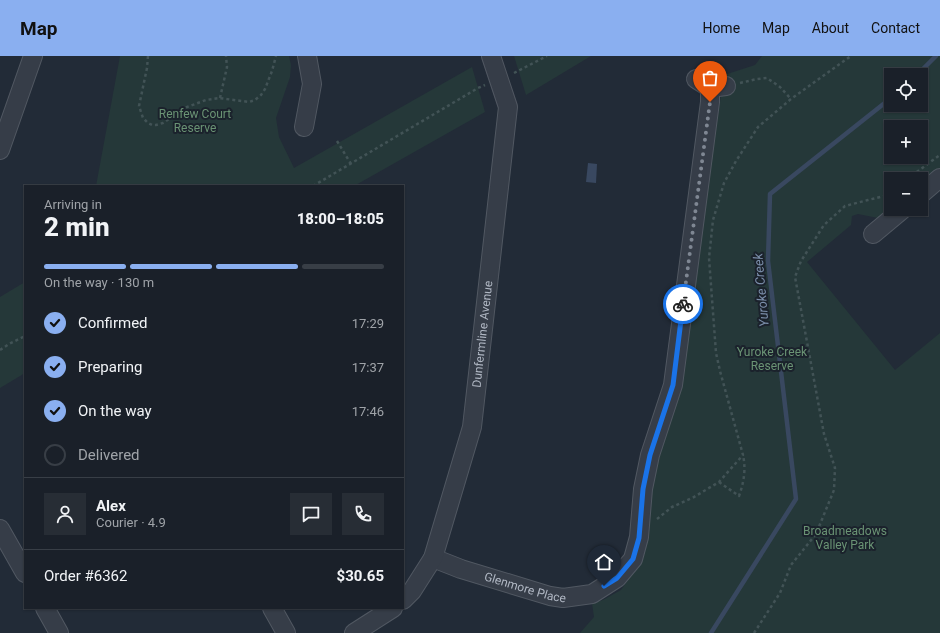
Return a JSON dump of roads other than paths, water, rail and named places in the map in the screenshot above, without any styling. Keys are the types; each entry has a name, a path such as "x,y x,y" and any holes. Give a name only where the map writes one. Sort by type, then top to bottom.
{"street":[{"path":"0,150 33,56"},
{"path":"304,127 312,84 307,56"},
{"name":"Dunfermline Avenue","path":"404,599 412,591 433,558 472,427 508,107 491,56"},
{"name":"Glenmore Place","path":"433,558 461,569 550,596 563,598 592,594 617,578 633,559 639,538 643,489 650,455 673,385 710,102 711,84"},
{"path":"928,188 940,178"},
{"path":"873,234 895,216"},
{"path":"0,529 24,571"},
{"path":"46,609 59,633"},
{"path":"273,609 286,633"},
{"path":"354,633 391,609"}],"water":[{"path":"588,163 597,164 596,183 586,182"}],"waterway":[{"name":"Yuroke Creek","path":"924,68 936,56"},
{"name":"Yuroke Creek","path":"711,633 796,499 768,261 770,194 884,104"}],"park label":[{"name":"Renfew Court Reserve","path":"195,121"},
{"name":"Yuroke Creek Reserve","path":"772,359"},
{"name":"Broadmeadows Valley Park","path":"845,538"}]}
